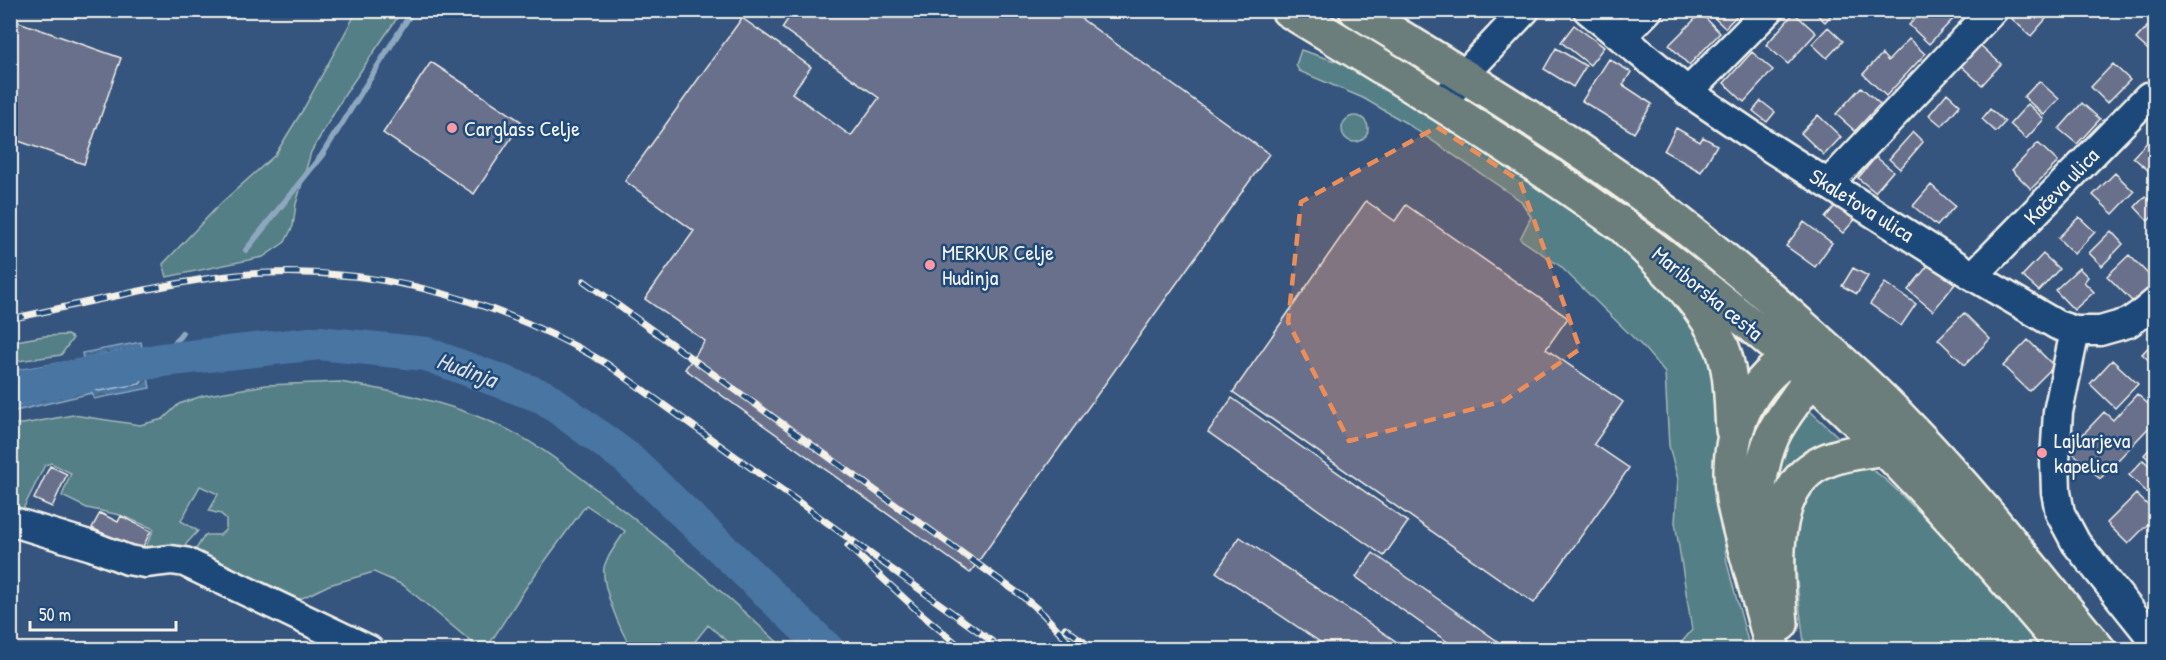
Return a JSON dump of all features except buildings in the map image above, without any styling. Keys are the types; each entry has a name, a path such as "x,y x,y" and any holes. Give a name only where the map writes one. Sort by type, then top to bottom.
{"main road":[{"name":"Mariborska cesta","path":"1288,10 1551,174 1619,222 1736,313 1799,368 1884,448 1982,550 2066,650"},
{"name":"Mariborska cesta","path":"1356,10 1464,75 1575,147 1703,241 1870,387 1911,428 2001,530 2099,650"},
{"path":"1619,222 1690,296 1709,321 1722,349 1731,392 1734,446"},
{"path":"1773,650 1733,500 1731,469 1734,446 1743,411 1753,391 1771,371 1799,368 1817,361 1820,343"},
{"path":"1751,567 1762,467 1785,411 1799,368"},
{"path":"1783,650 1778,589 1778,539 1785,503 1804,474 1820,463 1841,455 1884,448"}],"street":[{"path":"1442,104 1464,75 1525,10"},
{"name":"Skaletova ulica","path":"1588,10 1688,92 1973,276 2057,325 2075,331 2100,331 2128,323 2156,302"},
{"path":"1622,36 1648,10"},
{"path":"1688,92 1769,10"},
{"path":"1828,184 1993,10"},
{"name":"Kačeva ulica","path":"1973,276 2148,97"},
{"path":"2075,331 2058,412 2055,460 2056,492 2060,513 2076,543 2156,643"},
{"path":"10,521 92,546 128,560 145,563 171,560 184,562 369,650"}],"highlighted area":[{"path":"1437,127 1520,181 1580,349 1504,401 1349,441 1288,322 1301,202"}],"green space":[{"path":"357,11 402,11 347,91 311,152 296,204 293,226 285,242 263,257 167,277 163,264 221,203 275,155 304,108"},
{"path":"1301,50 1341,63 1394,89 1603,224 1707,325 1723,383 1718,499 1727,563 1750,649 1676,649 1692,630 1675,522 1678,479 1669,446 1665,373 1644,348 1560,266 1520,239 1531,217 1521,201 1406,123 1363,98 1299,71 1296,65"},
{"path":"1497,109 1638,206 1781,321 1783,338 1492,120"},
{"path":"1355,116 1364,120 1368,129 1364,138 1355,142 1346,138 1342,129 1346,120"},
{"path":"67,335 73,338 61,355 11,362 11,342 44,336"},
{"path":"340,382 452,407 504,427 532,443 646,528 785,649 737,649 708,625 689,649 632,649 612,607 604,572 607,560 625,531 586,505 529,583 488,646 493,650 480,649 403,585 374,572 329,585 290,604 194,552 205,535 220,535 226,529 226,519 221,514 209,511 218,494 200,486 181,521 198,531 176,555 140,559 154,529 120,515 87,508 62,496 71,473 51,463 45,465 18,519 11,516 11,424 73,415 140,425 163,419 179,404 202,396 266,385"},
{"path":"1777,384 1783,389 1743,467 1752,422"},
{"path":"1809,410 1847,445 1772,494 1783,448 1793,427"},
{"path":"1865,466 1891,485 1966,558 2015,612 2045,650 1805,650 1795,554 1797,517 1801,505 1827,471"}],"water":[{"path":"141,342 150,388 94,399 92,393 11,412 11,371 83,359 82,353"}],"waterway":[{"path":"246,250 322,155 413,10"},
{"path":"162,360 182,333"},
{"name":"Hudinja","path":"10,389 162,360 319,343 426,354 544,397 627,458 828,650"}],"railway":[{"path":"10,319 186,282 263,273 315,273 366,278 416,287 466,300 561,339 607,364 1004,650"},
{"path":"584,281 1022,596 1043,614 1077,650"},
{"path":"848,546 964,650"},
{"path":"1065,628 1095,650"}],"place":[{"name":"Carglass Celje","path":"452,128"},
{"name":"MERKUR Celje Hudinja","path":"930,265"},
{"name":"Lajlarjeva kapelica","path":"2042,453"}]}
